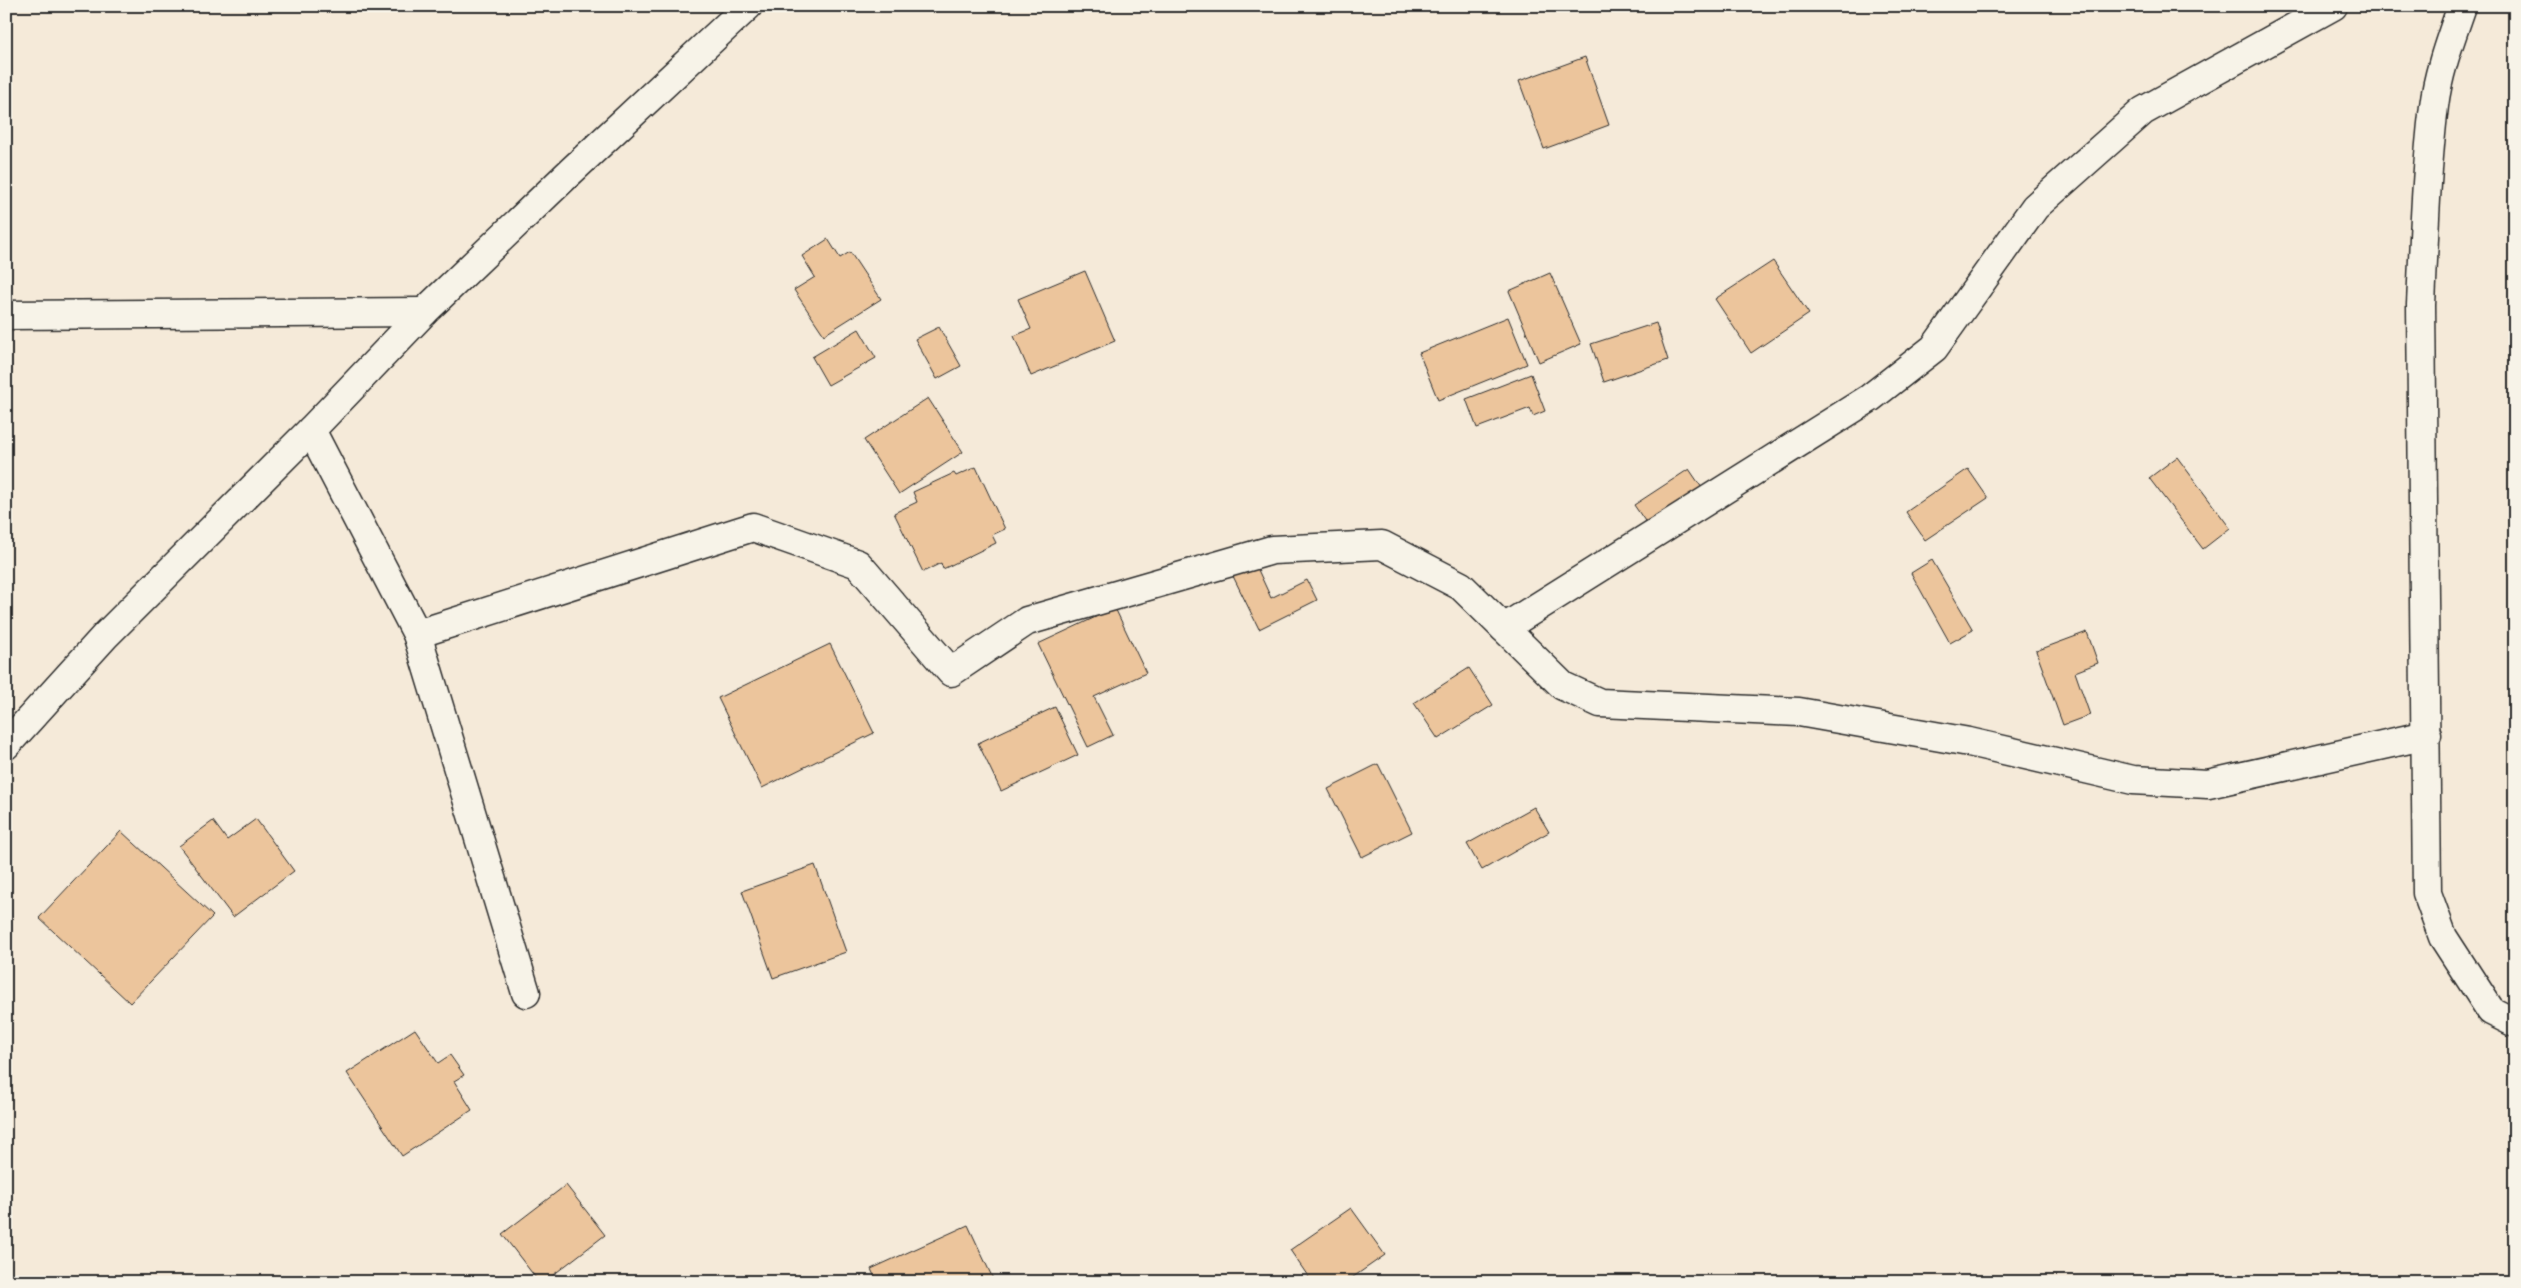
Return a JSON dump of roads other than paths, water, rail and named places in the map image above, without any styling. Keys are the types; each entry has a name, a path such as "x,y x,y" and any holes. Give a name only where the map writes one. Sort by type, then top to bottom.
{"street":[{"path":"6,745 105,636 311,430 424,312 567,174 748,6"},
{"path":"1504,628 1870,398 1934,348 2035,207 2143,111 2333,6"},
{"path":"2462,6 2447,48 2434,104 2424,229 2421,305 2428,893 2443,937 2491,1011 2515,1023"},
{"path":"6,315 424,312"},
{"path":"311,430 418,634 526,993"},
{"path":"418,634 753,527 858,564 951,672 1027,621 1272,550 1382,545 1461,586 1563,686 1600,704 1799,712 1969,742 2133,780 2208,784 2427,735"}]}
